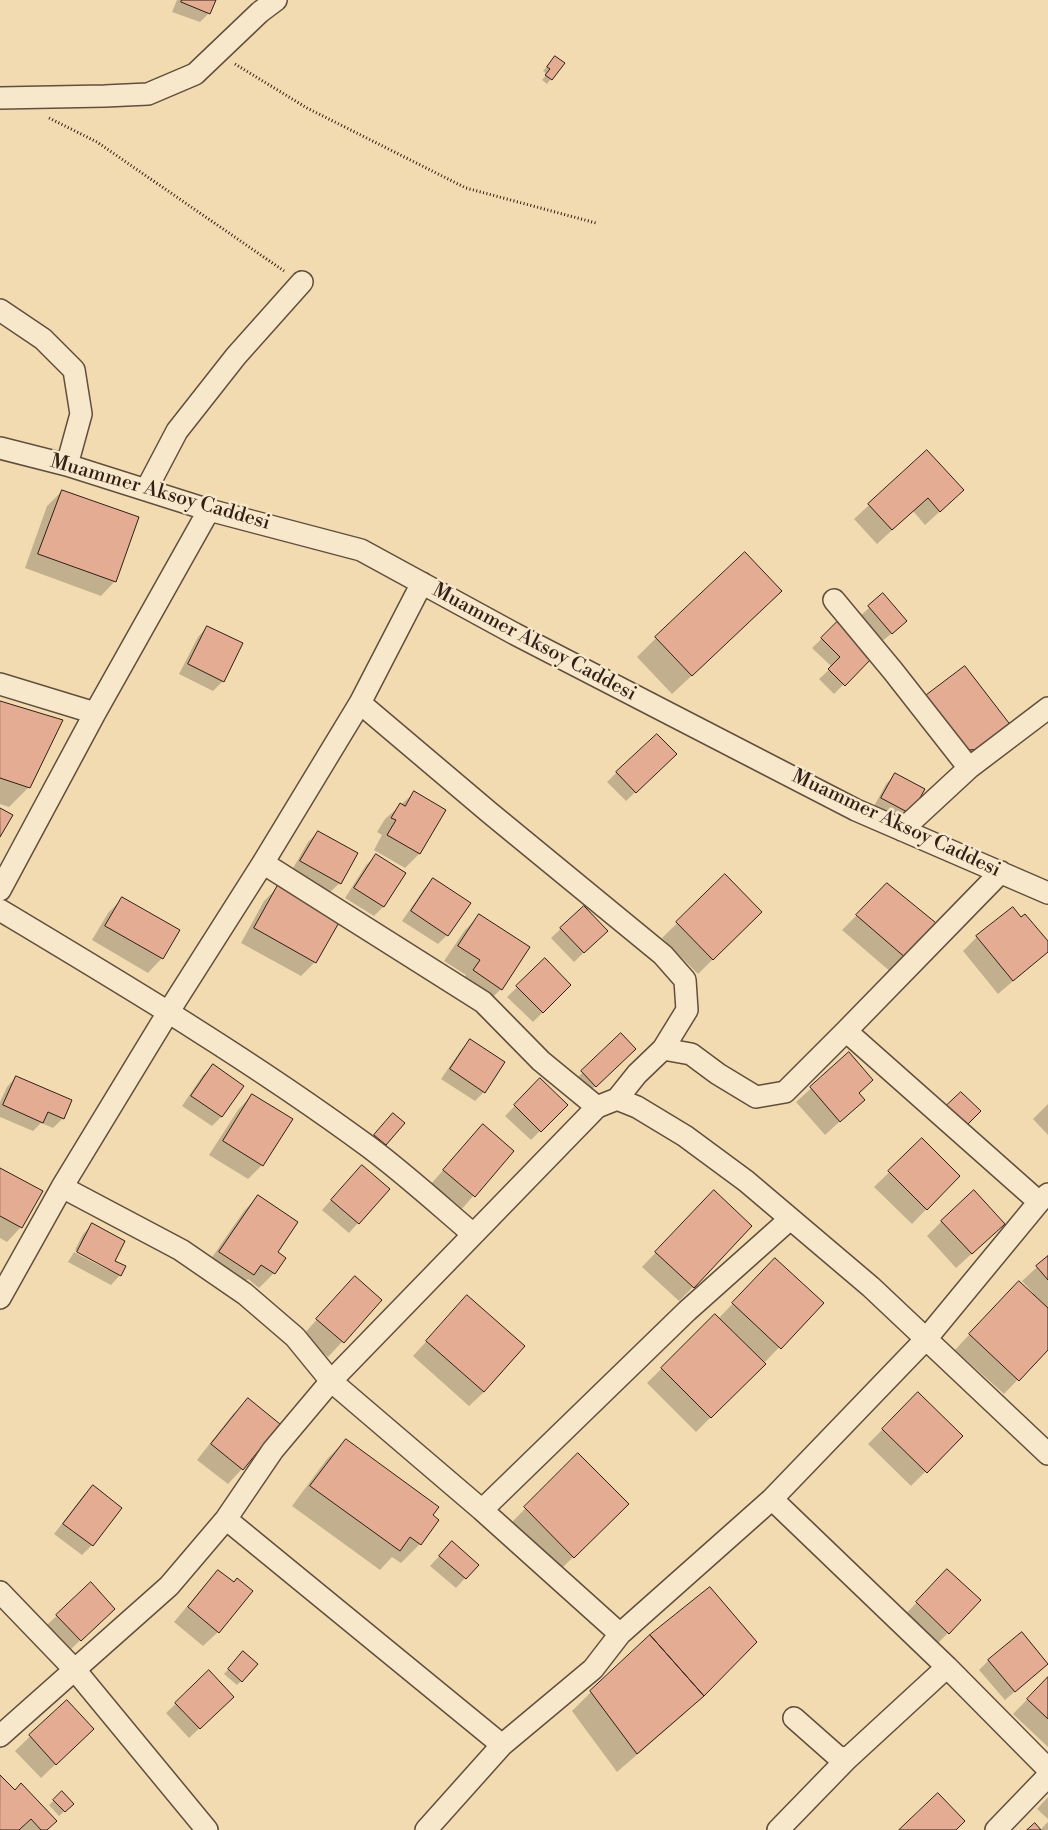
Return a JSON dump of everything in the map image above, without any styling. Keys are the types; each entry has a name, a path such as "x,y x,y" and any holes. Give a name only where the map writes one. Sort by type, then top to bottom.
{"street":[{"path":"0,98 148,94 195,74 260,12 276,0"},
{"path":"146,490 177,431 236,356 302,282"},
{"path":"0,310 43,339 74,370 81,414 67,465"},
{"name":"Muammer Aksoy Caddesi","path":"0,448 67,465 210,510 361,550 524,638 856,810 1048,893"},
{"path":"0,890 95,714 210,510"},
{"path":"0,1298 62,1187 360,703 422,583"},
{"path":"834,600 894,671 969,768"},
{"path":"0,684 95,714"},
{"path":"0,1736 169,1586 226,1519 273,1450 331,1381 597,1107 617,1099 637,1074 662,1050 686,1010 685,980 663,955 360,703"},
{"path":"902,830 969,768 1048,708"},
{"path":"263,863 483,1002 541,1061 597,1107"},
{"path":"662,1050 691,1054 718,1074 756,1096 785,1092 1001,872"},
{"path":"0,910 237,1055 370,1148 474,1234"},
{"path":"426,1830 502,1745 593,1669 620,1634 772,1499 926,1339 1044,1198 846,1031"},
{"path":"617,1099 637,1107 685,1136 746,1181 871,1287 1048,1454"},
{"path":"62,1187 181,1250 245,1294 295,1337 331,1381 482,1510 620,1634"},
{"path":"482,1510 687,1311 790,1219"},
{"path":"772,1499 947,1667 1048,1769"},
{"path":"226,1519 502,1745"},
{"path":"0,1592 75,1670 207,1830"},
{"path":"778,1830 846,1759 947,1667"},
{"path":"794,1718 837,1756 846,1759"},
{"path":"996,1830 1048,1776"}],"path":[{"path":"218,53 308,108 466,188 596,223"},
{"path":"43,116 97,142 302,282"}],"building":[{"path":"182,0 216,0 210,14 181,2"},
{"path":"555,56 565,63 552,80 545,75 550,69 547,67"},
{"path":"927,450 964,490 940,512 928,498 892,530 868,504"},
{"path":"62,490 139,517 116,582 38,554"},
{"path":"745,552 782,591 692,676 655,637"},
{"path":"883,593 907,621 892,634 868,606"},
{"path":"837,622 873,657 845,686 828,669 840,657 821,638"},
{"path":"207,626 243,643 224,682 188,664"},
{"path":"965,666 1012,727 985,749 968,750 924,697"},
{"path":"0,701 63,720 30,788 0,778"},
{"path":"657,734 677,754 636,793 616,772"},
{"path":"895,773 925,789 911,814 881,798"},
{"path":"414,791 446,810 420,854 387,835 396,820 391,818 400,803 405,806"},
{"path":"0,808 13,815 0,837"},
{"path":"318,831 358,853 341,884 300,861"},
{"path":"376,854 406,873 384,907 354,888"},
{"path":"725,874 762,912 713,960 676,922"},
{"path":"433,878 471,903 448,936 411,911"},
{"path":"887,883 941,927 907,959 856,915"},
{"path":"278,885 341,919 316,963 254,928"},
{"path":"122,897 180,930 163,959 105,926"},
{"path":"584,906 608,931 584,953 560,928"},
{"path":"1013,907 1021,917 1025,914 1048,941 1048,952 1013,981 976,936"},
{"path":"479,914 530,947 502,990 473,970 480,960 458,946"},
{"path":"545,958 571,985 543,1013 516,986"},
{"path":"621,1033 636,1049 596,1087 581,1071"},
{"path":"470,1039 505,1062 485,1093 450,1069"},
{"path":"849,1052 873,1080 859,1093 865,1100 840,1122 810,1087"},
{"path":"213,1064 244,1086 222,1117 191,1096"},
{"path":"16,1076 72,1100 64,1119 48,1112 43,1123 3,1105"},
{"path":"540,1078 568,1105 541,1132 514,1105"},
{"path":"961,1092 981,1111 965,1127 945,1107"},
{"path":"252,1094 293,1119 263,1166 223,1141"},
{"path":"393,1113 405,1123 386,1145 374,1135"},
{"path":"483,1124 514,1151 475,1197 443,1170"},
{"path":"922,1138 960,1176 927,1210 888,1171"},
{"path":"362,1165 390,1189 359,1224 331,1200"},
{"path":"0,1168 43,1191 22,1228 0,1216"},
{"path":"714,1190 752,1226 694,1288 655,1252"},
{"path":"974,1190 1005,1224 972,1254 941,1221"},
{"path":"258,1195 298,1222 278,1252 286,1258 275,1274 261,1265 254,1275 219,1252"},
{"path":"92,1223 125,1241 115,1261 126,1266 121,1276 77,1252"},
{"path":"1048,1256 1048,1280 1036,1266"},
{"path":"775,1258 824,1303 781,1349 732,1303"},
{"path":"355,1276 382,1300 344,1343 316,1319"},
{"path":"1019,1281 1048,1308 1048,1350 1019,1381 969,1334"},
{"path":"467,1295 525,1346 484,1392 426,1341"},
{"path":"715,1314 766,1364 711,1418 661,1368"},
{"path":"918,1392 963,1436 927,1473 882,1429"},
{"path":"248,1398 280,1424 243,1470 211,1444"},
{"path":"346,1439 439,1507 433,1515 439,1520 421,1545 410,1537 400,1551 310,1486"},
{"path":"578,1453 629,1504 574,1558 524,1507"},
{"path":"93,1485 122,1508 93,1546 63,1524"},
{"path":"452,1541 479,1565 466,1579 439,1556"},
{"path":"947,1569 981,1600 949,1634 916,1602"},
{"path":"218,1570 234,1582 237,1578 253,1591 219,1633 188,1607"},
{"path":"91,1582 115,1609 81,1641 56,1615"},
{"path":"710,1587 757,1642 704,1696 650,1635"},
{"path":"1022,1632 1048,1664 1015,1692 988,1660"},
{"path":"650,1635 704,1696 637,1754 590,1691"},
{"path":"243,1651 258,1664 242,1682 228,1669"},
{"path":"209,1670 234,1697 200,1729 175,1703"},
{"path":"1048,1677 1048,1719 1027,1699"},
{"path":"67,1700 94,1729 56,1765 29,1735"},
{"path":"0,1775 15,1790 21,1783 57,1821 47,1830 41,1830 31,1819 19,1830 0,1830"},
{"path":"62,1791 74,1804 65,1812 53,1800"},
{"path":"938,1793 965,1821 956,1830 899,1830"},
{"path":"1035,1823 1041,1830 1027,1830"}]}
